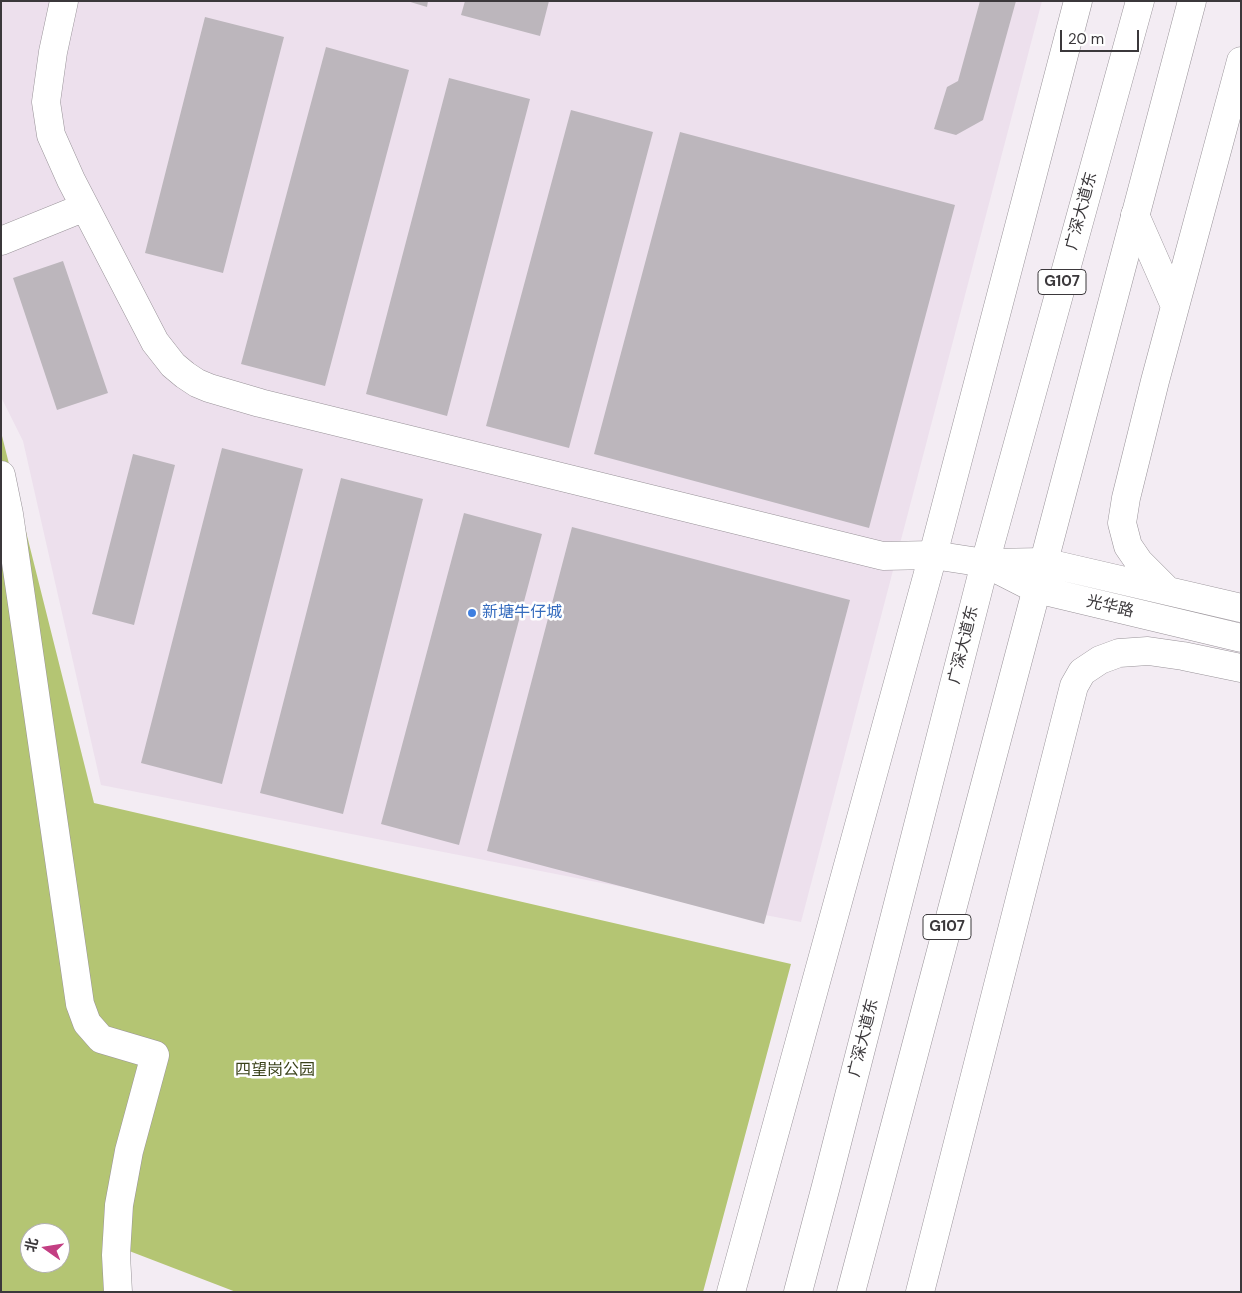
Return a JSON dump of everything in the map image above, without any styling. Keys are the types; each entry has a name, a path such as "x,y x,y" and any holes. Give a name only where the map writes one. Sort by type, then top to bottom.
{"main road":[{"path":"64,1 53,52 46,102 51,135 71,180 155,342 173,365 185,376 209,388 260,403 883,556 933,555 985,563"},
{"path":"731,1292 933,555 1078,1"},
{"name":"广深大道东","path":"798,1292 985,563 1140,1"},
{"name":"G107","path":"851,1292 1192,1"},
{"path":"1168,591 1139,562 1128,546 1122,523 1126,498 1175,306 1241,61"},
{"path":"1,241 85,207"},
{"path":"1135,215 1175,306"},
{"path":"1,475 9,514 80,1004 88,1023 101,1040 155,1054 129,1152 119,1205 116,1256 118,1292"},
{"name":"光华路","path":"985,563 1043,562 1241,608"},
{"name":"光华路","path":"985,563 1036,589 1241,638"},
{"path":"920,1292 1074,686 1082,672 1100,660 1119,653 1148,651 1241,668"}],"shaded area":[{"name":"新塘牛仔城","path":"1,1 1042,1 801,922 101,785 23,441 1,397"}],"green space":[{"name":"四望岗公园","path":"1,432 94,803 791,964 703,1292 236,1292 111,1244 113,1292 1,1292"}],"building":[{"path":"407,1 428,1 427,7"},
{"path":"465,1 549,1 540,36 461,15"},
{"path":"980,1 1016,1 983,120 956,135 934,129 947,87 958,81"},
{"path":"205,17 284,37 223,273 145,253"},
{"path":"326,47 409,70 325,386 241,364"},
{"path":"449,78 530,99 447,416 366,394"},
{"path":"571,110 653,132 569,448 486,426"},
{"path":"680,132 955,205 869,528 594,454"},
{"path":"63,261 108,393 57,410 13,278"},
{"path":"222,448 303,469 222,784 141,763"},
{"path":"133,454 175,465 134,625 92,614"},
{"path":"341,478 423,499 343,814 260,793"},
{"path":"464,513 542,534 459,845 381,824"},
{"path":"572,527 850,600 764,924 487,851"}],"place":[{"name":"新塘牛仔城","path":"472,613"}]}
